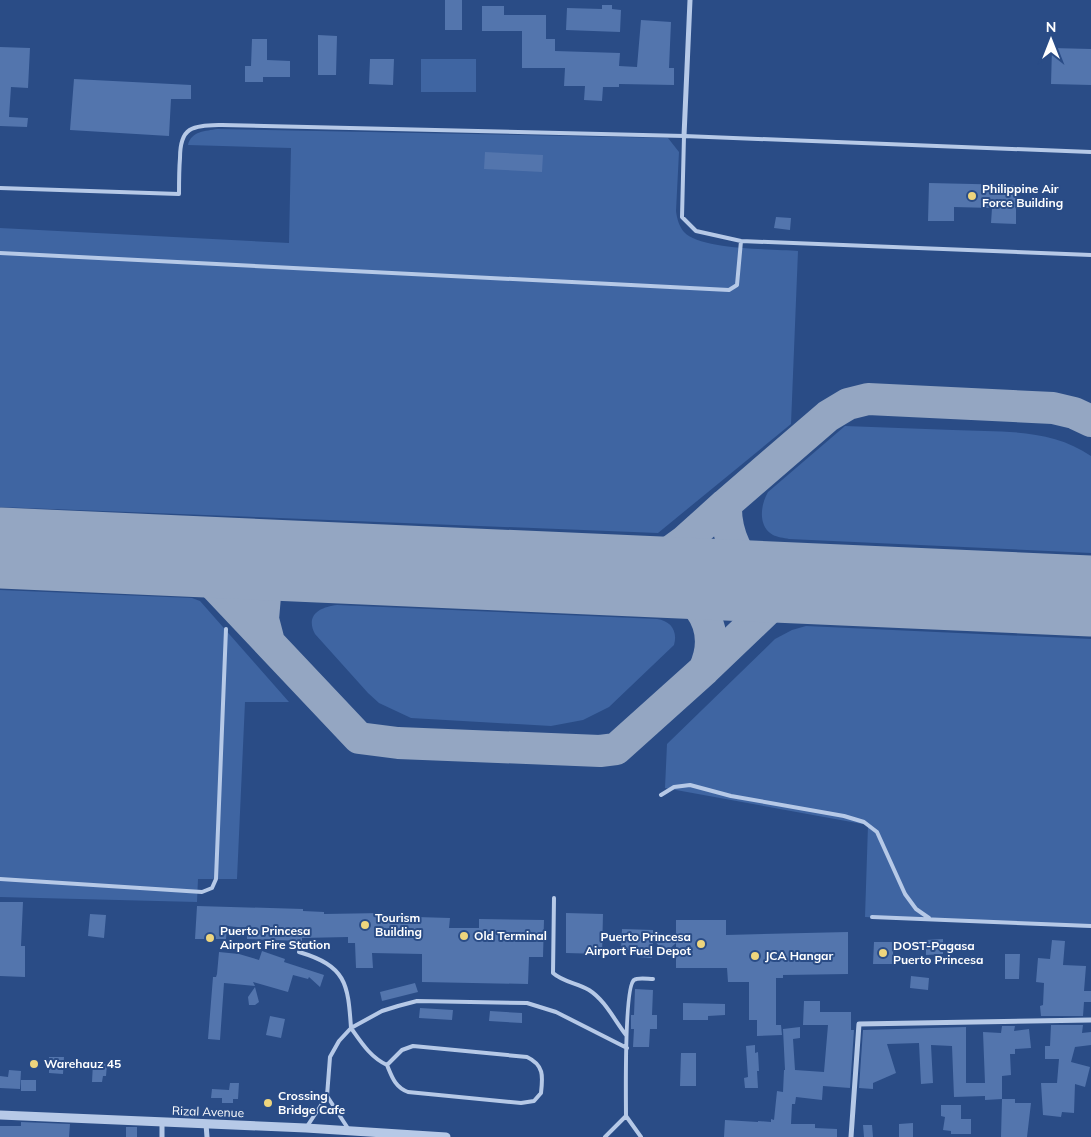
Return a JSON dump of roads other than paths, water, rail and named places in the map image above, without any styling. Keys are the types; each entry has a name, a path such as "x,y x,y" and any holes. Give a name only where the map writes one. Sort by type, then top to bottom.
{"street":[{"path":"684,136 690,0"},
{"path":"852,1137 859,1024 1091,1020"},
{"name":"Rizal Avenue","path":"0,1115 306,1128 446,1137"},
{"path":"162,1122 162,1137"},
{"path":"206,1124 206,1137"}],"lane":[{"path":"0,188 179,194 181,140 189,131 208,126 684,136 1091,152"},
{"path":"684,136 682,217 696,231 741,241 1091,255"},
{"path":"0,253 729,290 737,285 741,241"},
{"path":"0,879 202,892 212,888 216,879 226,629"},
{"path":"661,795 674,787 690,785 731,796 844,816 864,822 877,832 905,894 916,909 929,918"},
{"path":"554,898 553,973 558,978 589,990 606,1008 626,1035"},
{"path":"872,917 1091,926"},
{"path":"299,952 320,958 342,978 347,990 351,1028 367,1050 387,1065 401,1090 521,1103 534,1101 541,1093 541,1069 537,1062 527,1058 413,1046 402,1050 387,1065"},
{"path":"640,1137 626,1116 626,1035 630,984 636,979 653,979"},
{"path":"306,1128 327,1096 330,1057 339,1041 351,1028 382,1011 417,1001 527,1003 556,1012 627,1048"},
{"path":"327,1096 350,1131"},
{"path":"605,1137 626,1116"}],"place":[{"name":"Philippine Air Force Building","path":"972,196"},
{"name":"Tourism Building","path":"365,925"},
{"name":"Old Terminal","path":"464,936"},
{"name":"Puerto Princesa Airport Fire Station","path":"210,938"},
{"name":"Puerto Princesa Airport Fuel Depot","path":"701,944"},
{"name":"DOST-Pagasa Puerto Princesa","path":"883,953"},
{"name":"JCA Hangar","path":"755,956"},
{"name":"Warehauz 45","path":"34,1064"},
{"name":"Crossing Bridge Cafe","path":"268,1103"}]}
